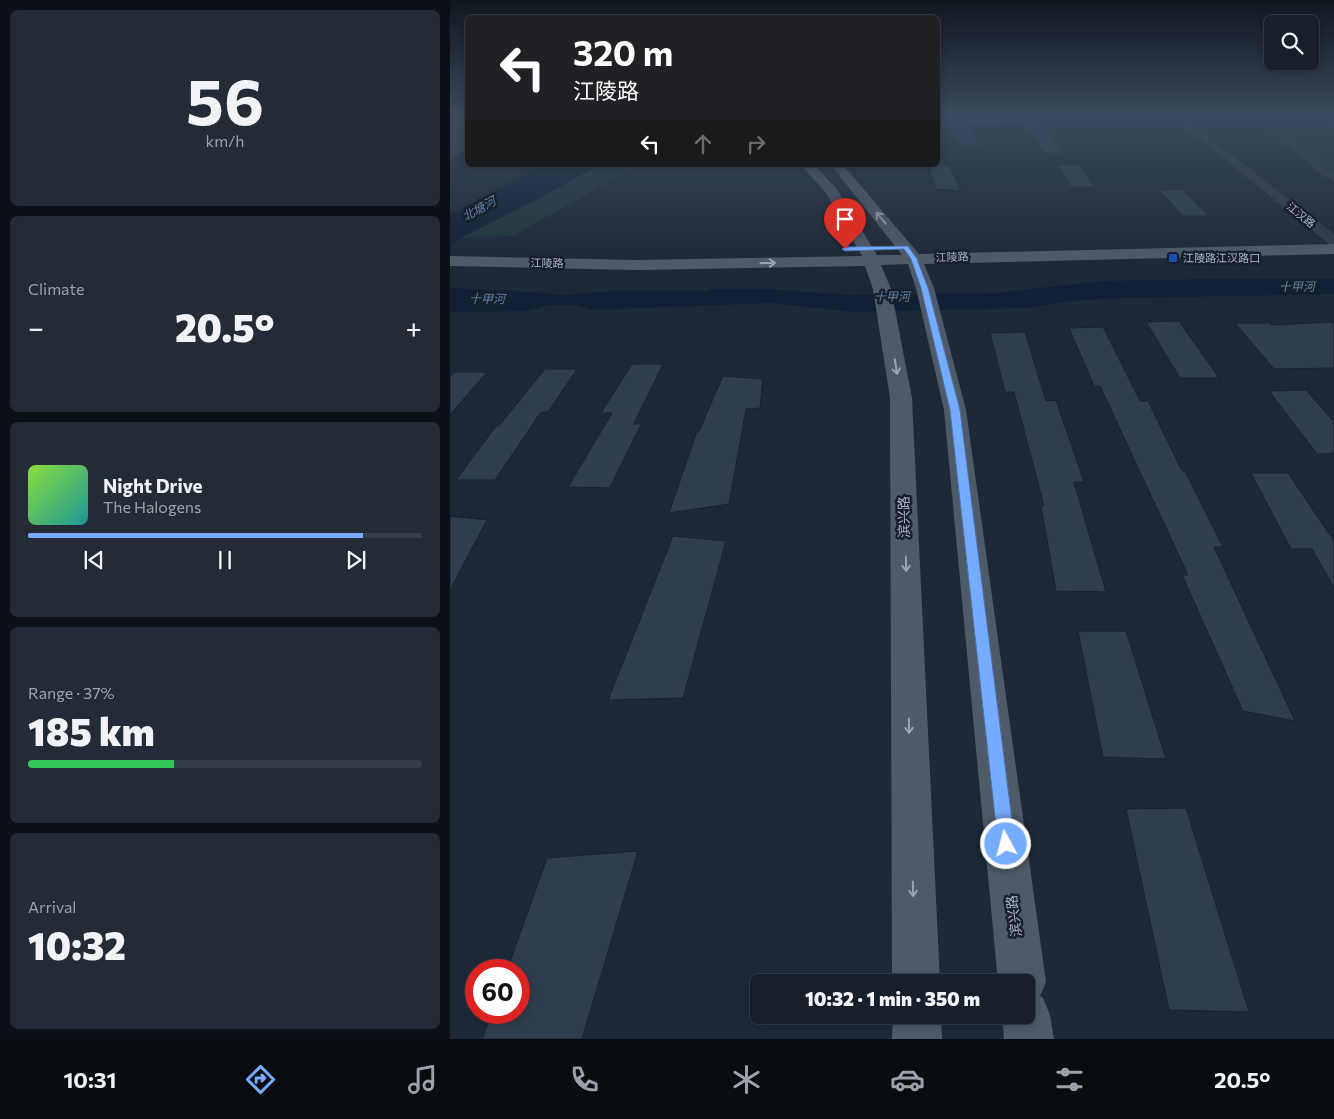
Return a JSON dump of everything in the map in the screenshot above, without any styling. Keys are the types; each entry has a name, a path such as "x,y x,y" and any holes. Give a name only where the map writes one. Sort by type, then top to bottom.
{"main road":[{"name":"滨兴路","path":"809,167 831,191 869,254 885,304 902,398 916,974"},
{"name":"滨兴路","path":"839,167 910,253 928,303 955,410 1021,974"},
{"name":"江陵路","path":"450,261 636,265 869,254 1333,242"},
{"name":"江陵路","path":"450,250 869,254"},
{"path":"916,1024 917,1039"},
{"path":"1027,1024 1029,1039"}],"street":[{"name":"江汉路","path":"1234,162 1333,242"},
{"path":"1315,162 1321,170 1334,178"}],"green space":[{"path":"1320,162 1334,162 1334,174"},
{"path":"595,167 634,167 513,236 462,237 536,200"}],"water":[{"name":"北塘河","path":"540,167 595,167 536,200 462,237 450,246 450,214"},
{"name":"十甲河","path":"1334,279 1334,294 1121,298 1071,301 1026,308 852,312 771,303 590,310 579,305 549,305 529,311 450,312 450,288 561,295 628,291 768,289 849,295 995,293 1102,281"}],"building":[{"path":"1079,164 1095,187 1071,187 1057,165"},
{"path":"949,165 961,191 936,189 929,167"},
{"path":"1182,189 1209,216 1183,216 1159,190"},
{"path":"1179,321 1219,378 1180,378 1146,322"},
{"path":"1334,322 1334,368 1274,369 1235,323 1269,323 1271,325"},
{"path":"1103,327 1140,401 1148,401 1182,471 1185,471 1223,547 1214,547 1295,721 1243,711 1182,575 1188,575 1100,386 1094,386 1069,328"},
{"path":"1025,332 1046,401 1056,400 1084,482 1074,482 1106,592 1056,591 1041,506 1044,506 1014,392 1005,392 990,333"},
{"path":"632,364 663,364 634,424 641,424 610,488 568,487 612,413 601,413"},
{"path":"545,369 577,369 548,412 541,412 495,480 456,480 496,426 499,426"},
{"path":"455,372 487,372 450,415 450,377"},
{"path":"723,376 763,379 760,408 746,409 729,504 669,513 697,431 699,431"},
{"path":"1306,390 1334,422 1334,453 1317,454 1269,391"},
{"path":"1251,473 1288,473 1334,541 1334,588 1312,549 1291,549"},
{"path":"450,516 487,520 450,590"},
{"path":"673,536 726,541 683,698 608,700"},
{"path":"1078,631 1126,631 1166,759 1103,757"},
{"path":"1186,808 1249,1012 1169,1010 1126,809"},
{"path":"638,851 582,1039 482,1039 488,1024 530,1024 530,959 511,959 547,858"}],"place":[{"name":"江陵路江汉路口","path":"1173,258"}],"route":[{"path":"845,249 906,247 914,259 924,288 955,410 1006,844"}]}
